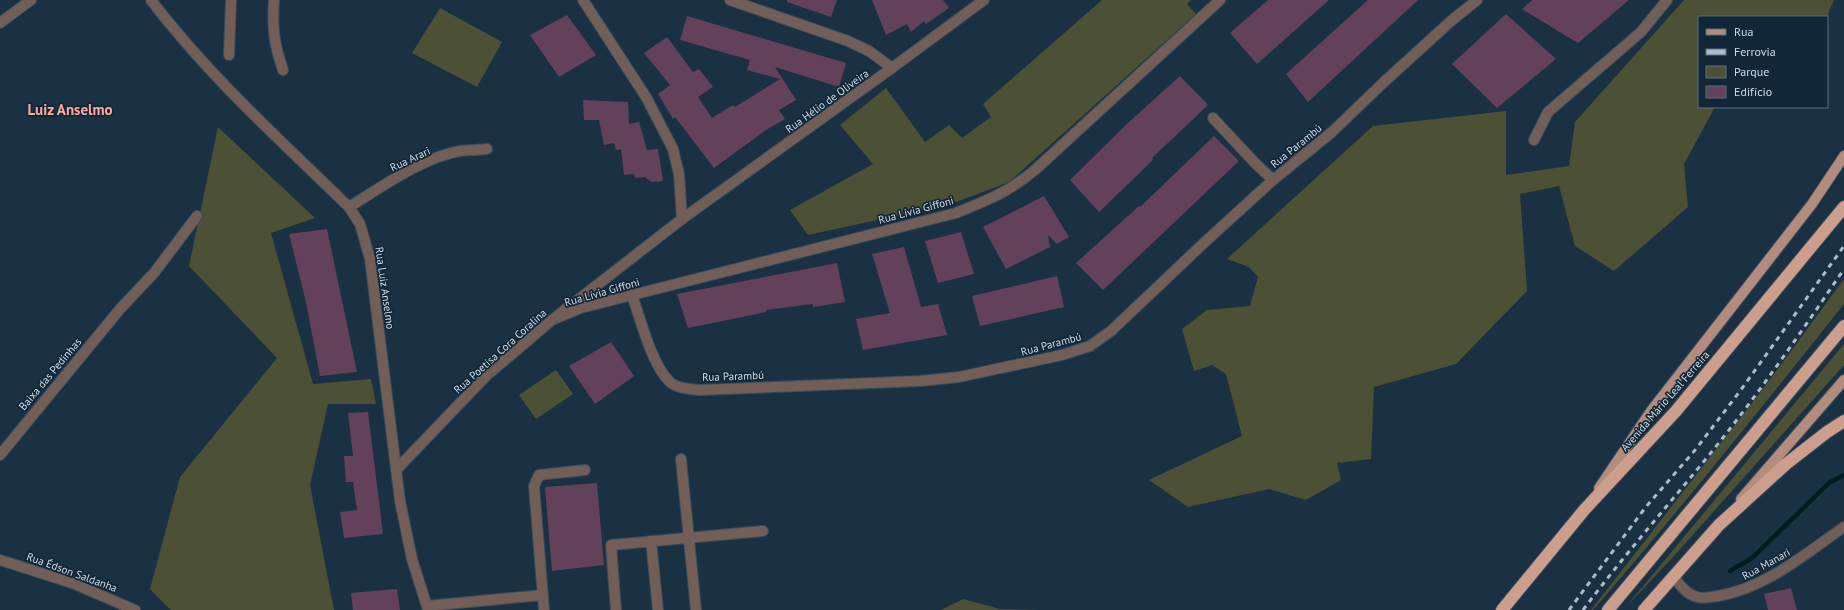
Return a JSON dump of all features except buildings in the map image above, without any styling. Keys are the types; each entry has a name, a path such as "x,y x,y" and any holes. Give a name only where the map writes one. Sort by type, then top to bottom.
{"highway":[{"name":"Avenida Mário Leal Ferreira","path":"1502,610 1585,509 1676,412 1844,206"},
{"path":"1608,610 1844,326"},
{"path":"1644,610 1719,525 1786,464 1827,432 1844,421"}],"main road":[{"path":"1585,509 1655,405 1812,204 1844,156"},
{"path":"1719,525 1844,380"}],"street":[{"path":"0,23 31,0"},
{"name":"Rua Luiz Anselmo","path":"151,0 178,35 230,91 349,207 360,224 370,260 396,470 405,529 428,608"},
{"path":"229,55 231,0"},
{"path":"274,0 273,32 275,49 283,70"},
{"path":"583,0 646,97 672,149 679,174 682,219"},
{"path":"730,0 848,41 869,51 892,68"},
{"name":"Rua Hélio de Oliveira","path":"682,219 984,0"},
{"name":"Rua Lívia Giffoni","path":"552,320 581,308 956,213 1000,195 1023,181 1220,0"},
{"name":"Rua Parambú","path":"632,295 658,368 669,382 684,389 701,390 920,381 959,377 1062,355 1090,346 1111,331 1273,180 1332,132 1451,21 1477,0"},
{"path":"1534,140 1548,112 1641,32 1667,0"},
{"path":"1212,118 1255,164 1273,180"},
{"name":"Rua Arari","path":"349,207 403,174 433,160 458,152 487,149"},
{"name":"Baixa das Pedinhas","path":"0,455 120,309 154,273 197,216"},
{"name":"Rua Poetisa Cora Coralina","path":"396,470 486,376 552,320 682,219"},
{"path":"681,459 690,537 696,610"},
{"path":"544,610 534,486 539,475 585,470"},
{"name":"Rua Manari","path":"1674,577 1683,589 1696,597 1707,598 1750,588 1794,562 1844,527"},
{"path":"616,610 611,545 763,530"},
{"path":"651,541 658,610"},
{"name":"Rua Édson Saldanha","path":"0,560 72,583 135,610"},
{"path":"428,608 543,595"}],"green space":[{"path":"1102,0 1191,0 1187,4 1196,14 1009,182 951,204 808,235 790,210 873,164 840,125 886,88 925,142 949,125 962,138 991,117 983,104"},
{"path":"1684,0 1834,0 1827,16 1698,16 1698,108 1714,108 1684,164 1688,207 1614,271 1575,246 1559,186 1520,194 1527,291 1456,364 1374,387 1371,459 1337,463 1341,480 1306,500 1269,489 1188,507 1149,480 1242,436 1226,374 1212,365 1194,371 1182,329 1207,310 1250,306 1258,277 1249,267 1227,259 1373,126 1506,111 1506,175 1569,166 1575,122"},
{"path":"440,8 502,42 477,87 412,53"},
{"path":"218,127 315,218 271,233 313,384 371,379 376,404 328,404 310,485 334,610 171,610 150,589 180,477 277,358 189,266"},
{"path":"1844,279 1844,304 1689,496 1593,610 1591,610 1763,389"},
{"path":"1844,344 1844,365 1674,556 1625,608"},
{"path":"556,370 573,394 536,419 519,395"},
{"path":"963,599 1000,609 1040,610 941,610"}],"waterway":[{"path":"1730,571 1752,558 1829,483 1844,475"}],"railway":[{"path":"1569,610 1645,508 1696,449 1743,387 1844,246"},
{"path":"1583,610 1643,534 1742,414 1844,269"}],"district":[{"name":"Luiz Anselmo","path":"70,110"}]}
